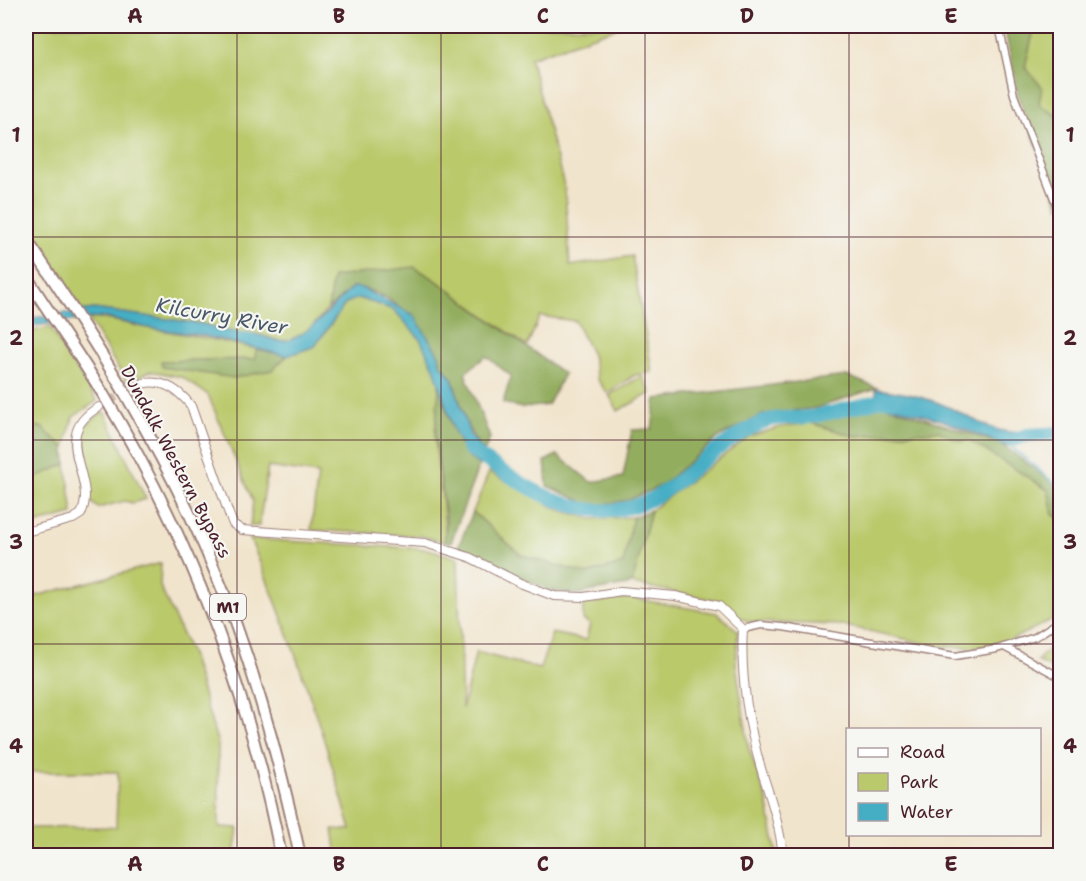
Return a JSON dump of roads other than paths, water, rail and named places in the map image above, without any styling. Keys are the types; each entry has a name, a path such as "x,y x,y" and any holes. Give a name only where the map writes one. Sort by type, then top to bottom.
{"highway":[{"name":"Dundalk Western Bypass","path":"26,239 83,325 151,441 214,570 262,706 285,788 300,855"},
{"name":"Dundalk Western Bypass","path":"26,276 103,394 135,451 207,604 244,709 272,812 281,855"}],"street":[{"path":"999,26 1014,95 1060,214"},
{"path":"134,387 143,383 162,383 174,388 187,401 234,524 249,531 425,543 469,557 520,583 554,596 584,597 621,591 675,597 719,606 743,629"},
{"path":"26,532 73,519 84,508 85,499 76,437 84,418 99,407"},
{"path":"743,629 761,626 783,627 955,656 1004,647 1035,637 1060,621"},
{"path":"743,629 741,653 745,690 763,774 781,831 783,855"},
{"path":"1004,647 1060,677"}],"water":[{"path":"353,287 362,288 414,315 439,355 440,363 452,378 470,435 484,452 479,465 467,456 454,431 434,368 420,339 394,310 368,301 358,298 346,303 315,346 287,356 201,335 148,328 102,317 26,327 26,319 94,309 204,324 222,330 280,341 289,340 309,329"},
{"path":"876,389 929,400 995,429 1020,433 1033,431 1034,438 1006,446 944,421 877,402"}],"waterway":[{"name":"Kilcurry River","path":"468,448 515,479 565,504 590,510 616,510 642,503 669,488 727,442 766,421 811,417 886,399 895,400"},
{"path":"1016,439 1028,435 1060,433"},
{"name":"Kilcurry River","path":"1008,444 1060,488"}],"tunnel":[{"path":"99,407 127,391"}]}
